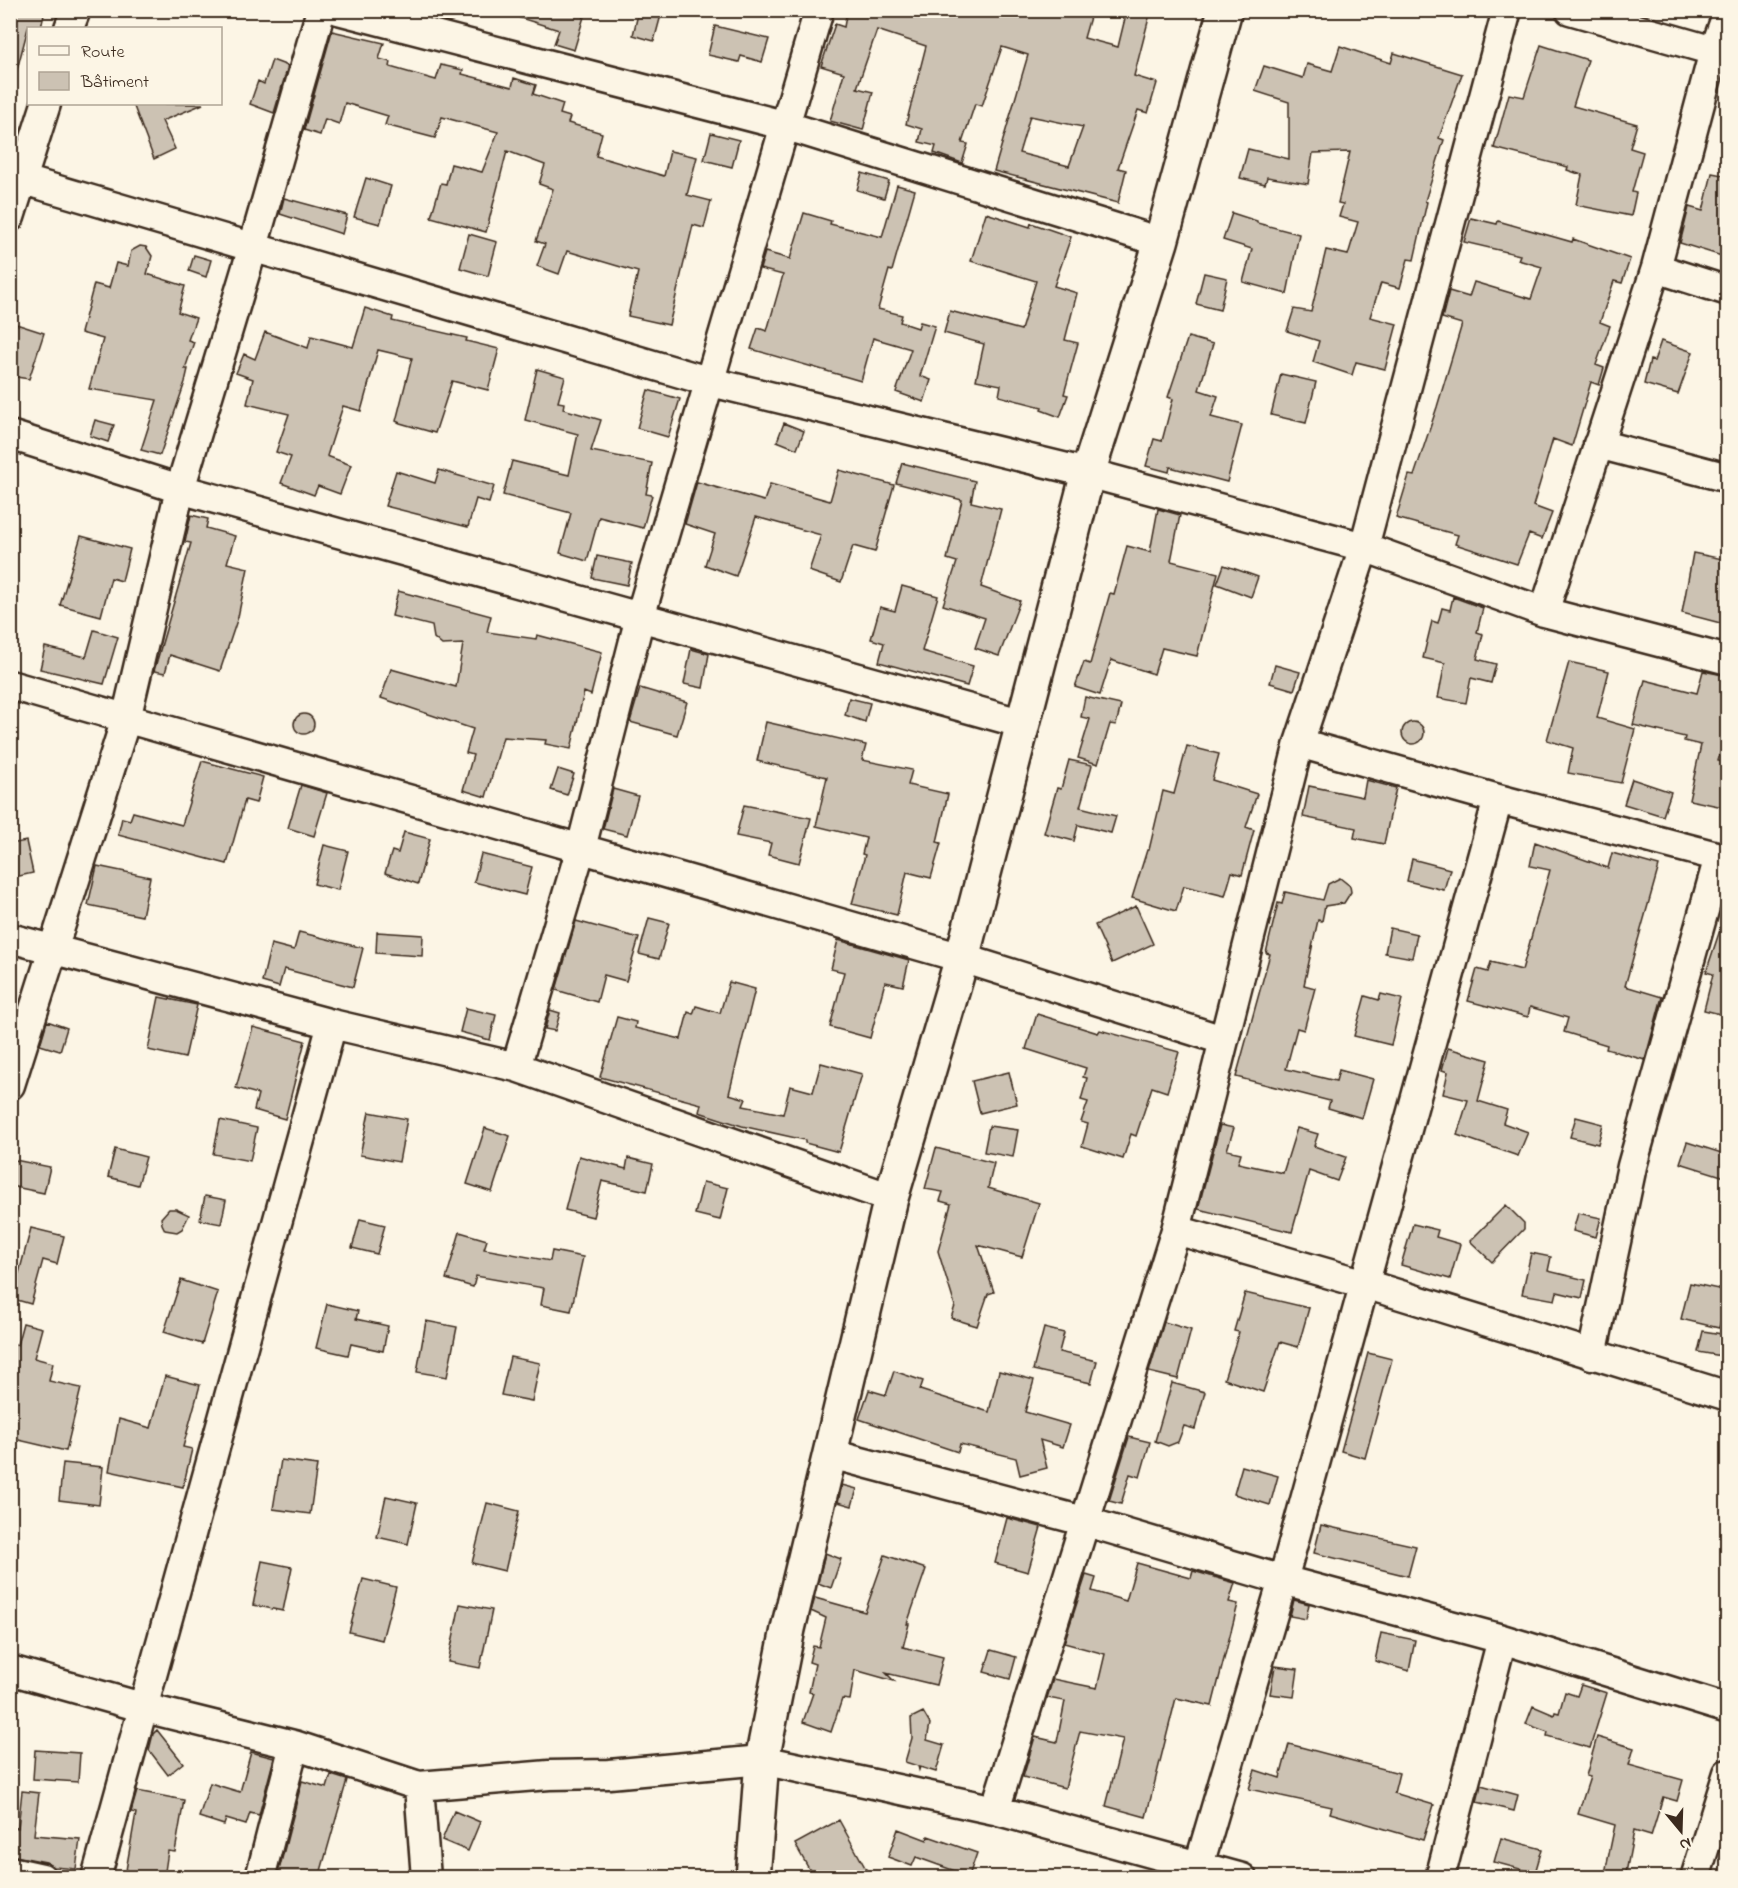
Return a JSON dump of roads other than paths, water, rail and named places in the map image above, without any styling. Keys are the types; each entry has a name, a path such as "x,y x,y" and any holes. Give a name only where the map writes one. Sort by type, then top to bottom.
{"main road":[{"path":"753,1878 762,1760 788,1629 891,1198 962,958 1088,473 1161,242 1225,10"}],"street":[{"path":"69,27 76,10"},
{"path":"10,1085 126,719 180,489 321,10"},
{"path":"338,10 787,126 1161,242"},
{"path":"516,1067 581,848 640,617 787,126 819,10"},
{"path":"996,1810 1176,1230 1299,743 1364,547 1507,10"},
{"path":"1570,10 1721,53"},
{"path":"1544,612 1656,268 1721,53 1728,12"},
{"path":"10,217 16,178 46,105"},
{"path":"16,178 711,382 1088,473 1364,547 1544,612 1728,660"},
{"path":"1656,268 1728,291"},
{"path":"10,435 180,489 1024,724"},
{"path":"1598,444 1728,478"},
{"path":"10,685 962,958 1223,1040"},
{"path":"1299,743 1498,799 1723,858 1632,1166 1592,1355"},
{"path":"1199,1864 1283,1580 1498,799"},
{"path":"10,938 332,1024 516,1067 891,1198"},
{"path":"96,1878 145,1708 332,1024"},
{"path":"1176,1230 1365,1284 1728,1396"},
{"path":"831,1454 1087,1522 1283,1580 1502,1639 1728,1709"},
{"path":"1440,1878 1502,1639"},
{"path":"10,1670 145,1708 294,1745 419,1786 549,1775 609,1774 762,1760 996,1810 1199,1864 1242,1878"},
{"path":"260,1878 294,1745"},
{"path":"1695,1878 1728,1773"},
{"path":"419,1786 426,1878"},
{"path":"10,1871 42,1878"}]}
